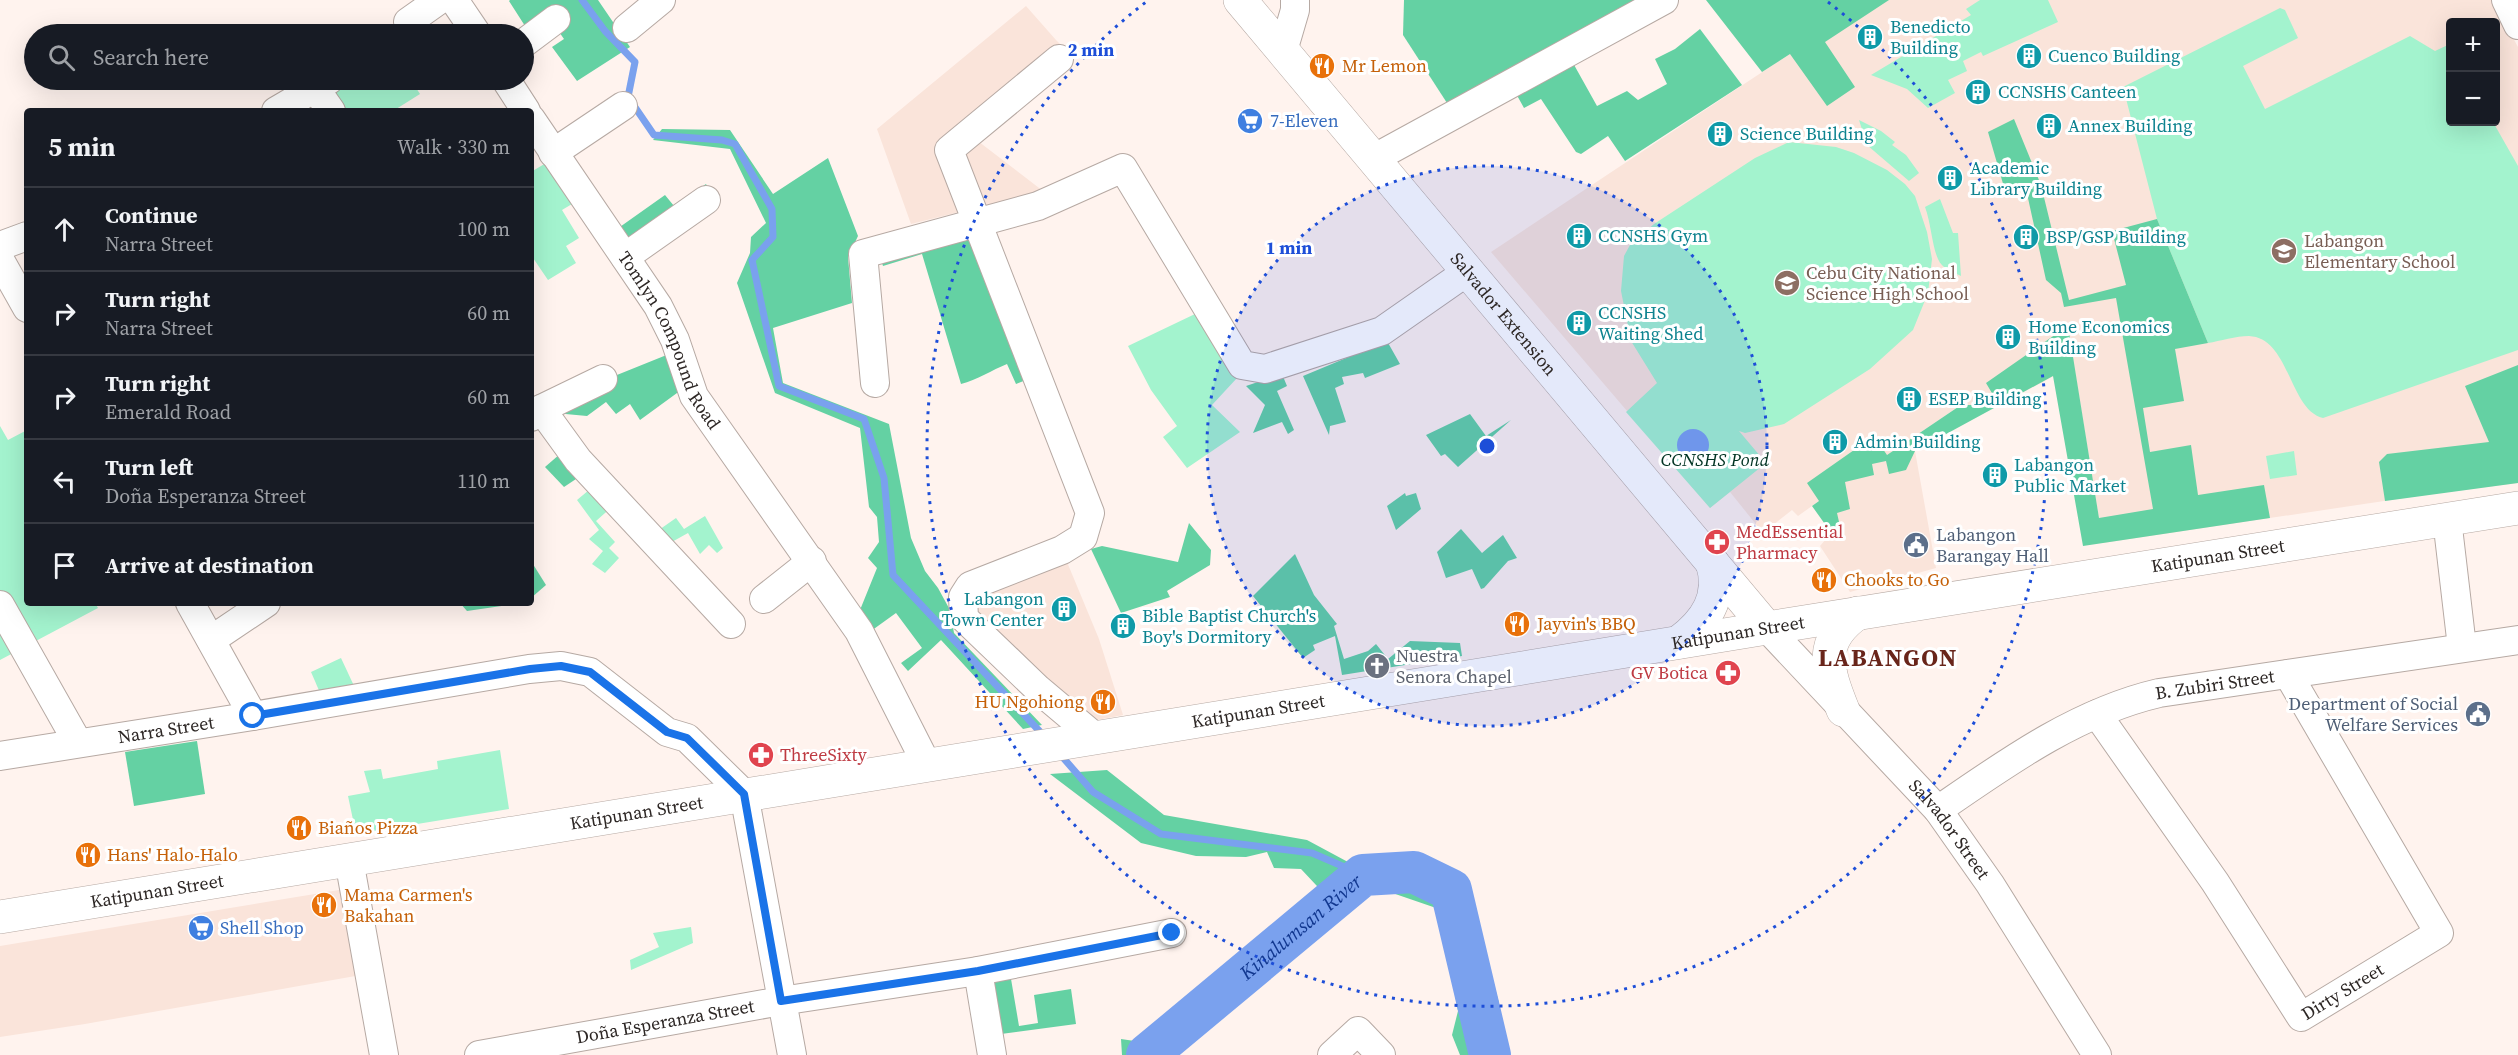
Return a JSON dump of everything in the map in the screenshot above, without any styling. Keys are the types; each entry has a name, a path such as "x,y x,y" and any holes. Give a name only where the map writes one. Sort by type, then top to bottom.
{"main road":[{"name":"Salvador Extension","path":"1240,0 1767,628"},
{"name":"Katipunan Street","path":"0,917 1678,642 2518,508"},
{"path":"1678,642 1702,620 1713,602 1716,578 1713,562"},
{"path":"1843,710 1830,672 1829,649 1840,629 1858,613"}],"street":[{"path":"408,22 439,0"},
{"path":"454,0 470,24"},
{"path":"627,28 661,0"},
{"path":"1283,51 1295,10 1295,0"},
{"path":"1373,159 1664,0"},
{"path":"2506,0 2518,25"},
{"path":"534,36 556,19"},
{"path":"1059,59 949,150 1090,513 1083,537 1062,550 970,586 963,597 964,618 1038,689 1094,738"},
{"path":"512,90 524,108"},
{"path":"284,108 325,93"},
{"path":"553,153 623,106"},
{"name":"Tomlyn Compound Road","path":"534,124 658,306 675,340 694,396 859,631 927,765"},
{"path":"875,383 863,254 1038,206 1123,168 1242,365 1265,369 1382,331 1468,272"},
{"path":"626,257 706,200"},
{"path":"0,246 24,237"},
{"path":"0,260 24,303"},
{"path":"603,379 536,413 731,624"},
{"path":"2447,519 2462,647"},
{"path":"764,599 812,561"},
{"path":"0,605 78,743"},
{"path":"192,606 253,716"},
{"path":"210,640 261,606"},
{"name":"Salvador Street","path":"1767,628 1938,810 1989,884 2097,1055"},
{"name":"B. Zubiri Street","path":"1938,810 2022,754 2127,700 2159,693 2518,640"},
{"name":"Narra Street","path":"0,756 530,669 561,666 590,672 667,732 675,752 733,796"},
{"name":"Dirty Street","path":"2097,714 2215,882 2301,1017 2439,933 2288,674"},
{"path":"733,796 792,1055"},
{"path":"349,860 384,1055"},
{"name":"Doña Esperanza Street","path":"478,1055 781,1001 978,971 1172,933"},
{"path":"978,971 992,1055"},
{"path":"1332,1055 1358,1032 1381,1055"}],"shaded area":[{"path":"1871,0 2492,0 2518,47 2518,483 2103,543 2074,365 2000,405 1961,405 1877,462 1915,451 1936,568 1850,592 1820,546 1826,539 1842,535 1819,501 1798,516 1792,510 1763,533 1730,492 1710,508 1491,252"},
{"path":"1026,6 1073,57 970,135 1043,191 911,224 877,129"},
{"name":"Labangon Town Center","path":"1062,550 1099,639 1123,715 1076,724 964,618 970,586"},
{"path":"345,889 361,975 0,1037 0,946"}],"green space":[{"path":"598,0 630,47 577,81 552,47 564,39 555,26 534,40 534,24 524,24 509,1"},
{"path":"1404,0 1650,0 1447,103 1403,35"},
{"path":"1706,0 1889,0 1825,42 1855,87 1827,106 1790,54 1762,72"},
{"path":"1980,0 2048,0 2058,22 1983,56 1981,52 1963,61 1967,71 1948,80 1955,93 1928,108 1907,89 1871,75 1971,15 1966,9"},
{"path":"2280,8 2285,10 2298,38 2243,66 2265,109 2410,36 2435,51 2446,46 2446,126 2495,126 2518,166 2518,350 2323,418 2312,412 2303,402 2281,361 2263,340 2244,336 2208,343 2157,219 2123,87"},
{"path":"1700,29 1742,85 1625,161 1608,136 1581,154 1576,152 1541,99 1524,108 1514,90 1573,63 1597,106 1627,91 1638,100 1667,84 1655,59 1675,49"},
{"path":"334,90 417,90 420,94 398,108 337,108 328,94"},
{"path":"2014,119 2041,185 2069,300 2126,285 2112,231 2157,219 2208,343 2175,349 2184,401 2143,408 2150,452 2191,445 2198,495 2264,485 2270,518 2083,546 2053,376 1915,451 1906,470 1889,474 1886,461 1872,464 1874,475 1845,482 1850,509 1837,513 1842,535 1826,539 1832,534 1812,506 1819,501 1807,483 1874,436 1887,455 1961,405 1999,405 1986,383 2059,332 2069,332 2099,518 2153,509 2116,298 2064,307 2061,293 2046,280 2026,189 2006,194 1988,132"},
{"path":"1859,120 1881,131 1895,142 1892,145 1906,155 1919,173 1909,181 1867,145"},
{"path":"662,129 730,130 773,194 828,158 858,236 848,257 852,303 773,328 783,383 889,424 911,538 925,571 950,610 954,633 1042,725 1023,729 941,640 908,671 901,663 922,648 896,613 871,631 860,610 877,568 868,558 879,542 877,517 869,507 860,428 775,393 737,283 750,253 751,237 766,223 730,149 653,140"},
{"name":"CCNSHS Pond","path":"1789,142 1836,147 1854,153 1887,170 1905,184 1915,196 1927,232 1932,259 1928,293 1913,330 1870,369 1784,424 1745,433 1739,431 1766,463 1710,508 1626,412 1657,383 1631,341 1621,291 1624,256 1630,245 1654,224 1755,158"},
{"path":"546,163 572,204 562,210 579,238 566,246 576,263 548,280 534,259 534,170"},
{"path":"706,184 710,192 629,248 617,229 665,195 674,206"},
{"path":"1940,199 1953,233 1958,233 1961,276 1942,265 1934,248 1925,207"},
{"path":"972,230 1026,380 1016,384 1007,364 961,384 922,254 883,266 880,257"},
{"path":"1195,314 1237,378 1212,405 1240,432 1187,468 1163,437 1177,426 1151,390 1128,346"},
{"path":"1387,341 1400,364 1365,378 1363,373 1342,377 1344,384 1335,388 1346,422 1330,426 1329,435 1303,376"},
{"path":"674,352 686,390 677,393 640,420 630,404 616,414 606,402 587,416 544,412 607,379"},
{"path":"2518,365 2518,483 2385,501 2379,462 2387,454 2489,442 2465,386"},
{"path":"1282,374 1287,386 1277,391 1294,430 1288,434 1282,422 1253,433 1265,405 1246,386"},
{"path":"1470,414 1486,436 1511,420 1458,467 1445,454 1441,456 1426,435"},
{"path":"0,426 8,440 24,432 24,606 97,606 98,608 0,660"},
{"path":"2294,451 2297,475 2270,479 2266,456"},
{"path":"560,454 579,477 564,487 545,467"},
{"path":"595,485 614,505 596,521 615,542 609,548 619,558 605,573 592,564 603,551 589,539 599,530 577,500"},
{"path":"1405,493 1406,496 1416,493 1421,509 1396,530 1387,506"},
{"path":"705,516 723,548 717,553 709,545 700,554 688,533 670,543 656,532 676,518 684,529"},
{"path":"1189,523 1211,550 1210,565 1167,591 1170,597 1121,613 1091,549 1102,546 1178,562"},
{"path":"1461,529 1482,553 1503,535 1517,558 1508,561 1484,588 1481,589 1472,569 1446,578 1437,552"},
{"path":"1295,554 1314,595 1337,624 1334,626 1344,659 1368,651 1376,644 1388,659 1410,641 1460,643 1462,656 1342,675 1335,636 1313,645 1315,650 1303,658 1253,596"},
{"path":"534,566 546,585 534,595"},
{"path":"463,606 501,606 467,611"},
{"path":"341,658 355,688 321,695 311,672"},
{"path":"197,741 205,794 134,806 125,752"},
{"path":"500,750 509,809 356,834 348,796 370,792 364,771 381,769 383,779 438,769 437,761"},
{"path":"1107,770 1164,815 1307,840 1361,869 1413,866 1451,885 1466,881 1499,1003 1488,1031 1494,1055 1460,1055 1452,1035 1458,1011 1439,909 1372,886 1342,911 1335,905 1165,1043 1163,1055 1122,1055 1121,1039 1155,1044 1278,942 1311,904 1332,902 1301,869 1274,868 1267,852 1246,857 1196,856 1141,843 1050,774"},
{"path":"691,927 693,943 631,970 630,960 659,947 653,933"},
{"path":"1010,973 1019,1026 1038,1023 1034,995 1071,989 1076,1024 1001,1034 992,977"}],"water":[{"path":"1693,429 1705,433 1709,445 1705,457 1693,461 1681,457 1677,445 1681,433"}],"waterway":[{"path":"582,0 605,31 635,62 628,97 654,135 722,140 735,144 772,209 773,237 752,260 779,386 864,419 884,478 893,575 1044,736"},
{"path":"1059,753 1093,792 1161,834 1312,853 1363,875"},
{"name":"Kinalumsan River","path":"1147,1055 1363,875 1414,872 1451,890 1490,1055"}],"place":[{"name":"Benedicto Building","path":"1870,37"},
{"name":"Cuenco Building","path":"2029,56"},
{"name":"Mr Lemon","path":"1322,66"},
{"name":"CCNSHS Canteen","path":"1978,92"},
{"name":"7-Eleven","path":"1250,121"},
{"name":"Annex Building","path":"2049,126"},
{"name":"Science Building","path":"1720,134"},
{"name":"Academic Library Building","path":"1950,178"},
{"name":"CCNSHS Gym","path":"1579,236"},
{"name":"BSP/GSP Building","path":"2026,237"},
{"name":"Labangon Elementary School","path":"2284,251"},
{"name":"Cebu City National Science High School","path":"1787,283"},
{"name":"CCNSHS Waiting Shed","path":"1579,323"},
{"name":"Home Economics Building","path":"2008,337"},
{"name":"ESEP Building","path":"1909,399"},
{"name":"Admin Building","path":"1835,442"},
{"name":"Labangon Public Market","path":"1995,475"},
{"name":"MedEssential Pharmacy","path":"1717,542"},
{"name":"Labangon Barangay Hall","path":"1916,545"},
{"name":"Chooks to Go","path":"1824,580"},
{"name":"Labangon Town Center","path":"1064,609"},
{"name":"Jayvin's BBQ","path":"1517,624"},
{"name":"Bible Baptist Church's Boy's Dormitory","path":"1123,626"},
{"name":"Nuestra Senora Chapel","path":"1377,666"},
{"name":"GV Botica","path":"1728,673"},
{"name":"HU Ngohiong","path":"1103,702"},
{"name":"Department of Social Welfare Services","path":"2478,714"},
{"name":"ThreeSixty","path":"761,755"},
{"name":"Biaños Pizza","path":"299,828"},
{"name":"Hans' Halo-Halo","path":"88,855"},
{"name":"Mama Carmen's Bakahan","path":"324,905"},
{"name":"Shell Shop","path":"201,928"}],"district":[{"name":"LABANGON","path":"1888,658"}],"route":[{"path":"253,716 530,669 561,666 590,672 667,732 687,738 744,794 781,1001 978,971 1172,933"}]}
